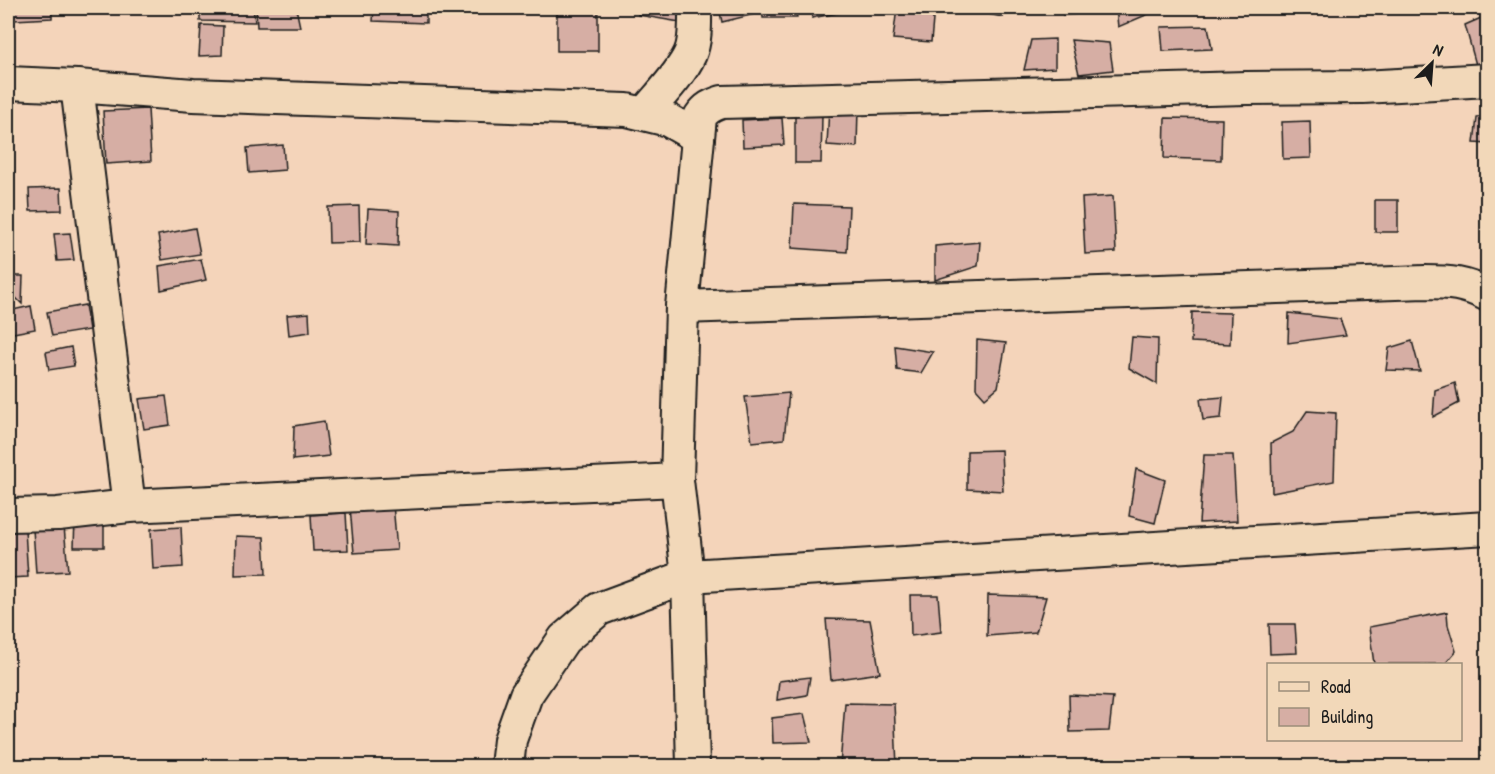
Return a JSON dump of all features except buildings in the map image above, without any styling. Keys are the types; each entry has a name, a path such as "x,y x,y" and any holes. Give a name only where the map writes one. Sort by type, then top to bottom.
{"street":[{"path":"645,113 682,68 690,53 694,34 695,8"},
{"path":"693,766 688,576 676,480 682,307 700,117 705,110 711,105 722,102 1363,87 1488,80"},
{"path":"8,83 193,95 627,110 668,120 698,137"},
{"path":"77,86 129,506"},
{"path":"682,307 1425,282 1452,282 1470,286 1488,295"},
{"path":"8,515 58,514 129,506 676,480"},
{"path":"507,766 510,740 526,695 564,639 599,609 688,576 1488,528"}]}
